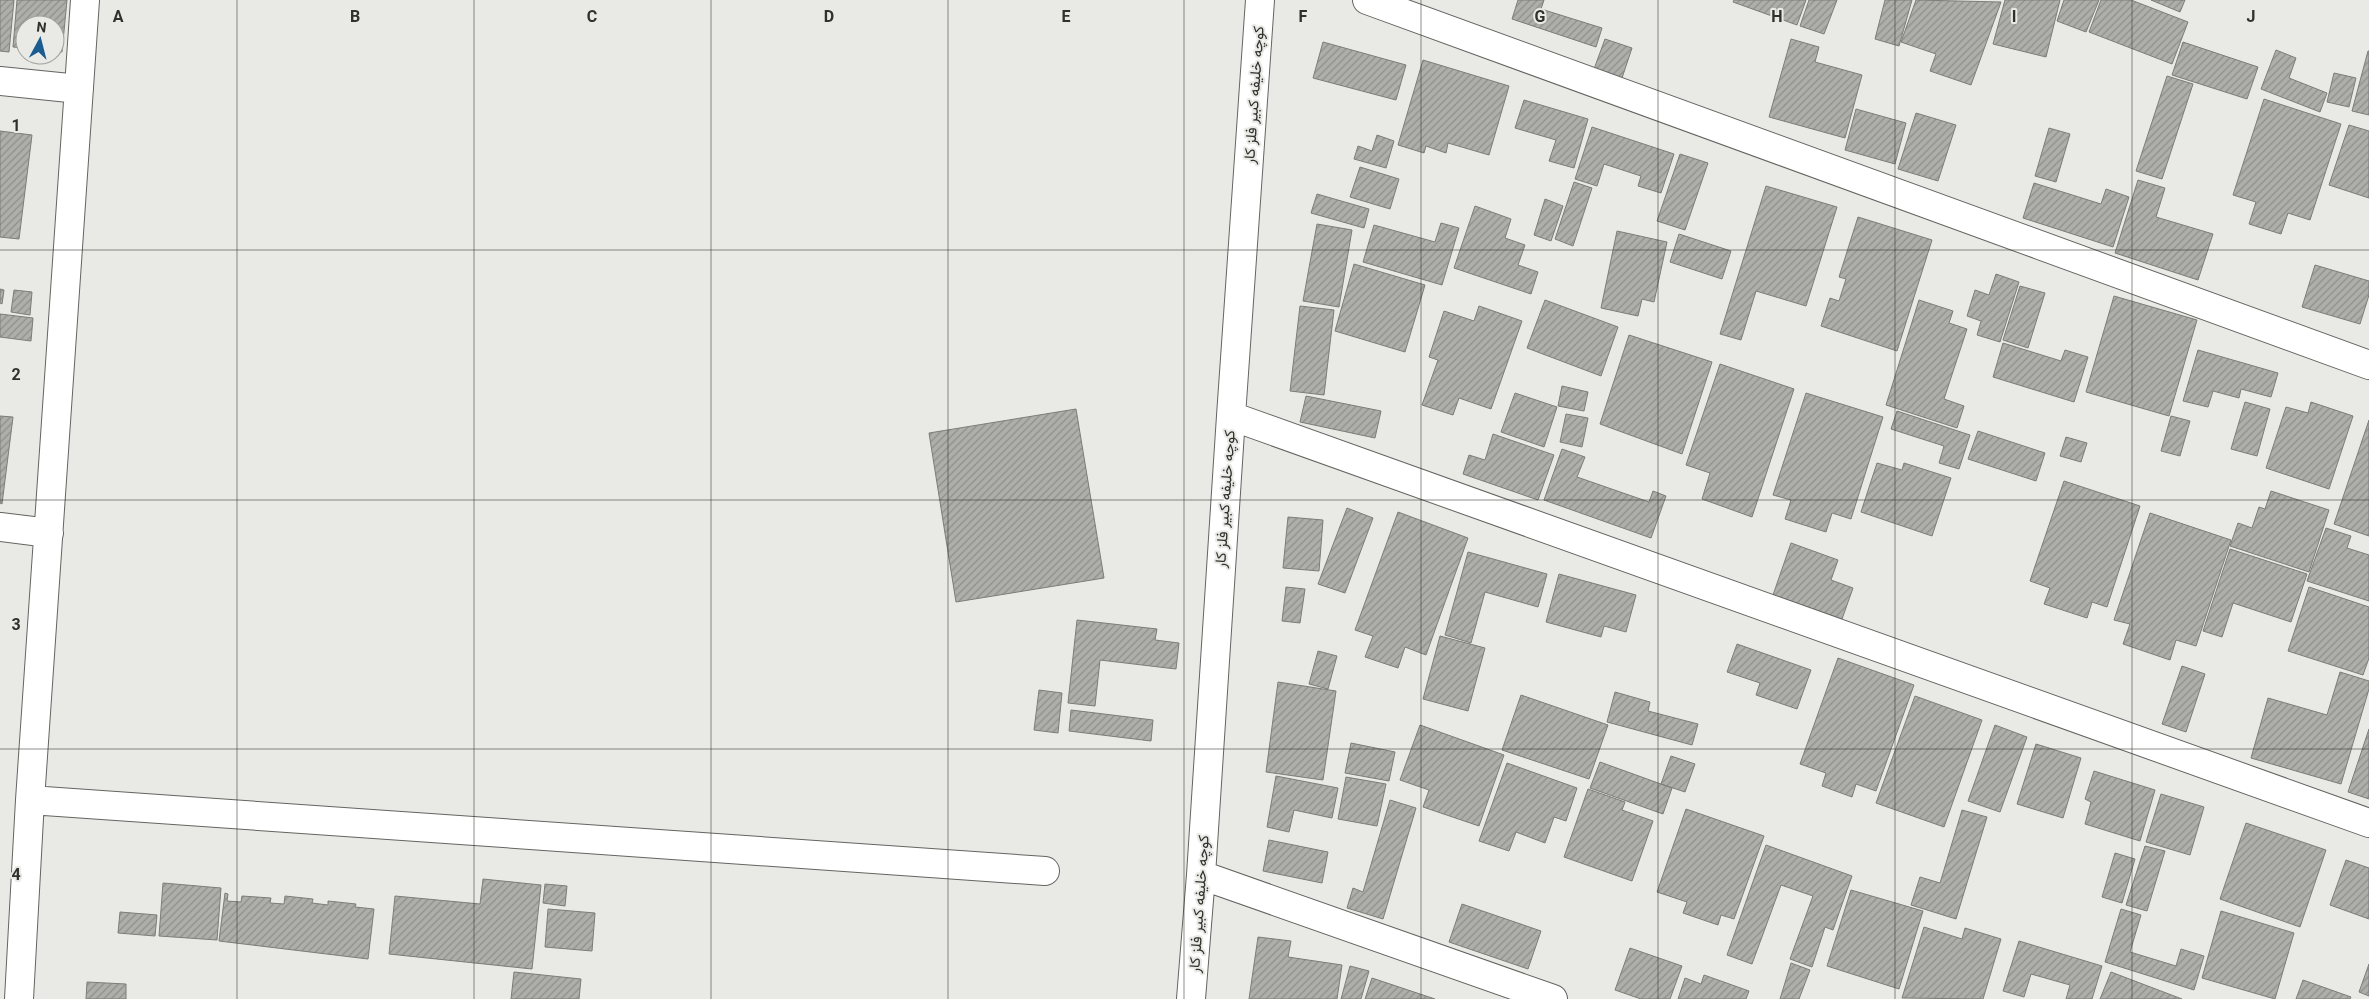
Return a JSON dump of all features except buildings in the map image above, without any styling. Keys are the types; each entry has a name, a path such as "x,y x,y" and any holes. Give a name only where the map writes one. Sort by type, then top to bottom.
{"street":[{"path":"19,999 10,970 30,800 85,0"},
{"name":"کوچه خلیفه کبیر فلز کار","path":"1191,999 1202,875 1230,416 1260,0"},
{"path":"1367,0 2369,365"},
{"path":"0,81 79,89"},
{"path":"1230,416 2369,823"},
{"path":"0,528 49,532"},
{"path":"30,800 1045,871"},
{"path":"1202,875 1553,999"}]}
